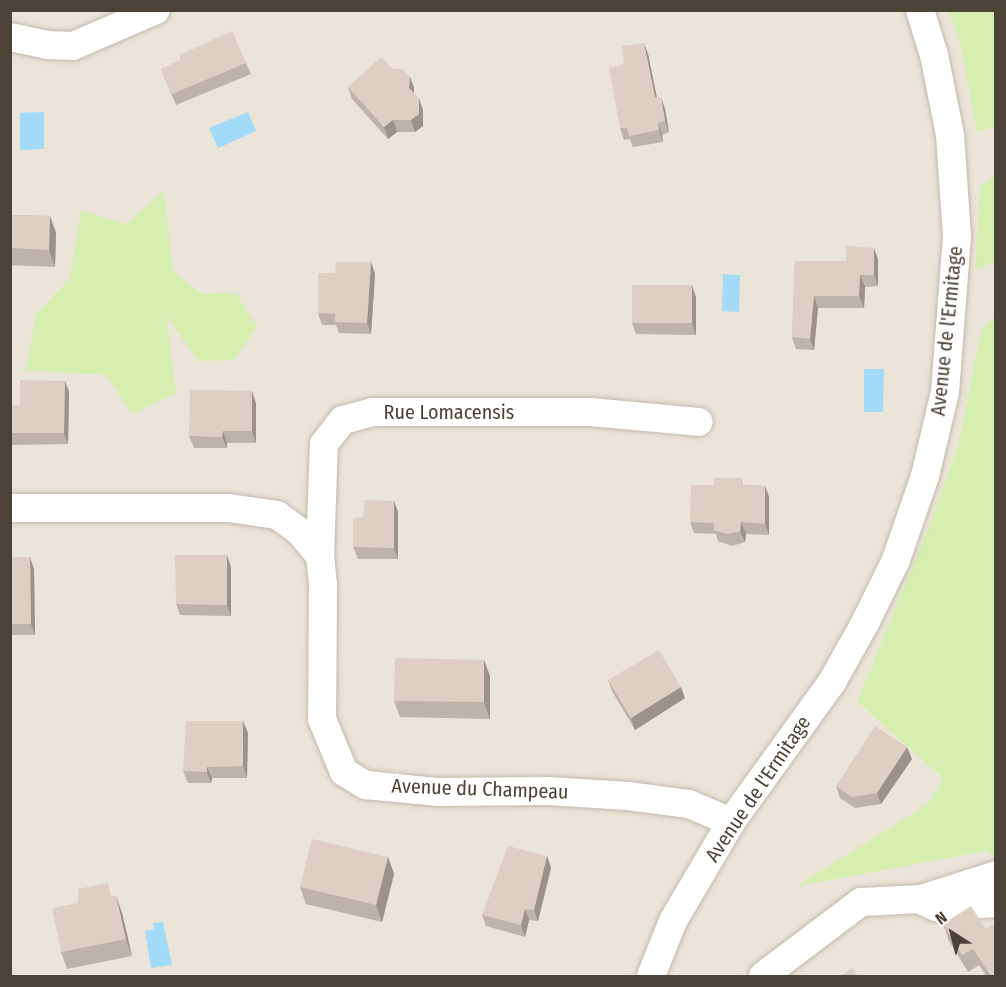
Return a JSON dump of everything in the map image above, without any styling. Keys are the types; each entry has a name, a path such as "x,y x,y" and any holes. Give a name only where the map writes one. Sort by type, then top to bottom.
{"street":[{"path":"10,37 47,45 73,46 156,10"},
{"name":"Avenue de l'Ermitage","path":"651,976 673,921 731,822 832,682 865,623 896,560 925,476 942,403 957,237 950,135 934,55 920,10"},
{"name":"Rue Lomacensis","path":"320,556 324,444 343,420 373,412 590,412 699,422"},
{"path":"10,508 229,508 277,516 298,531 320,556"},
{"name":"Avenue du Champeau","path":"320,556 323,585 322,719 344,772 366,784 437,792 628,796 689,804 731,822"},
{"path":"763,976 861,902 921,899 996,875"},
{"path":"921,899 936,907 996,903"}],"shaded area":[{"path":"10,11 948,11 959,37 978,132 995,127 995,176 980,187 975,270 995,261 995,315 981,331 958,445 930,523 857,702 943,778 928,804 799,885 987,851 995,858 995,976 11,976"}],"green space":[{"path":"948,11 995,11 995,127 977,132 959,37"},
{"path":"995,176 995,261 975,271 980,186"},
{"path":"164,191 173,272 202,294 236,293 257,327 234,360 198,361 166,315 176,393 132,414 106,375 26,370 36,315 70,278 81,210 126,224"},
{"path":"995,315 995,858 987,851 797,886 928,804 943,778 857,702 930,523 958,445 981,331"}],"water":[{"path":"44,112 44,149 20,150 20,113"},
{"path":"248,112 256,131 218,148 209,128"},
{"path":"723,274 740,275 739,312 722,311"},
{"path":"864,369 884,369 883,412 864,412"},
{"path":"163,922 172,965 151,968 145,931 154,929 153,923"}],"building":[{"path":"232,31 246,63 172,94 161,69 180,60 180,55"},
{"path":"644,43 655,97 661,97 665,121 658,123 659,130 629,136 627,128 620,128 609,68 624,64 622,46"},
{"path":"381,57 393,69 403,69 410,77 409,88 419,98 419,114 411,120 393,120 384,127 348,87"},
{"path":"10,215 50,216 49,250 10,248"},
{"path":"846,246 874,248 874,275 860,275 859,296 814,296 810,339 792,337 795,261 846,261"},
{"path":"336,262 371,262 367,323 335,322 335,314 318,313 318,273 335,273"},
{"path":"632,285 692,285 692,323 632,323"},
{"path":"20,380 65,381 64,433 10,433 10,405 20,405"},
{"path":"190,390 252,391 252,431 223,431 222,437 189,436"},
{"path":"714,478 741,478 742,485 765,486 765,524 741,522 740,531 727,534 714,530 714,523 690,522 691,485 714,485"},
{"path":"365,500 394,501 394,548 353,547 353,518 363,517"},
{"path":"175,555 227,555 227,605 176,604"},
{"path":"10,557 30,557 31,624 10,624"},
{"path":"659,650 681,687 631,718 608,680"},
{"path":"395,658 484,660 484,702 394,701"},
{"path":"186,721 243,721 243,766 207,767 207,772 183,771"},
{"path":"875,726 907,747 877,793 851,797 836,786"},
{"path":"312,839 388,857 376,905 300,887"},
{"path":"508,846 547,856 534,910 525,909 521,925 482,915"},
{"path":"108,883 111,896 116,896 126,939 61,952 52,908 78,903 78,889"},
{"path":"971,906 986,929 996,923 996,976 991,976 973,949 962,955 943,924"},
{"path":"852,968 858,976 841,976"}]}
